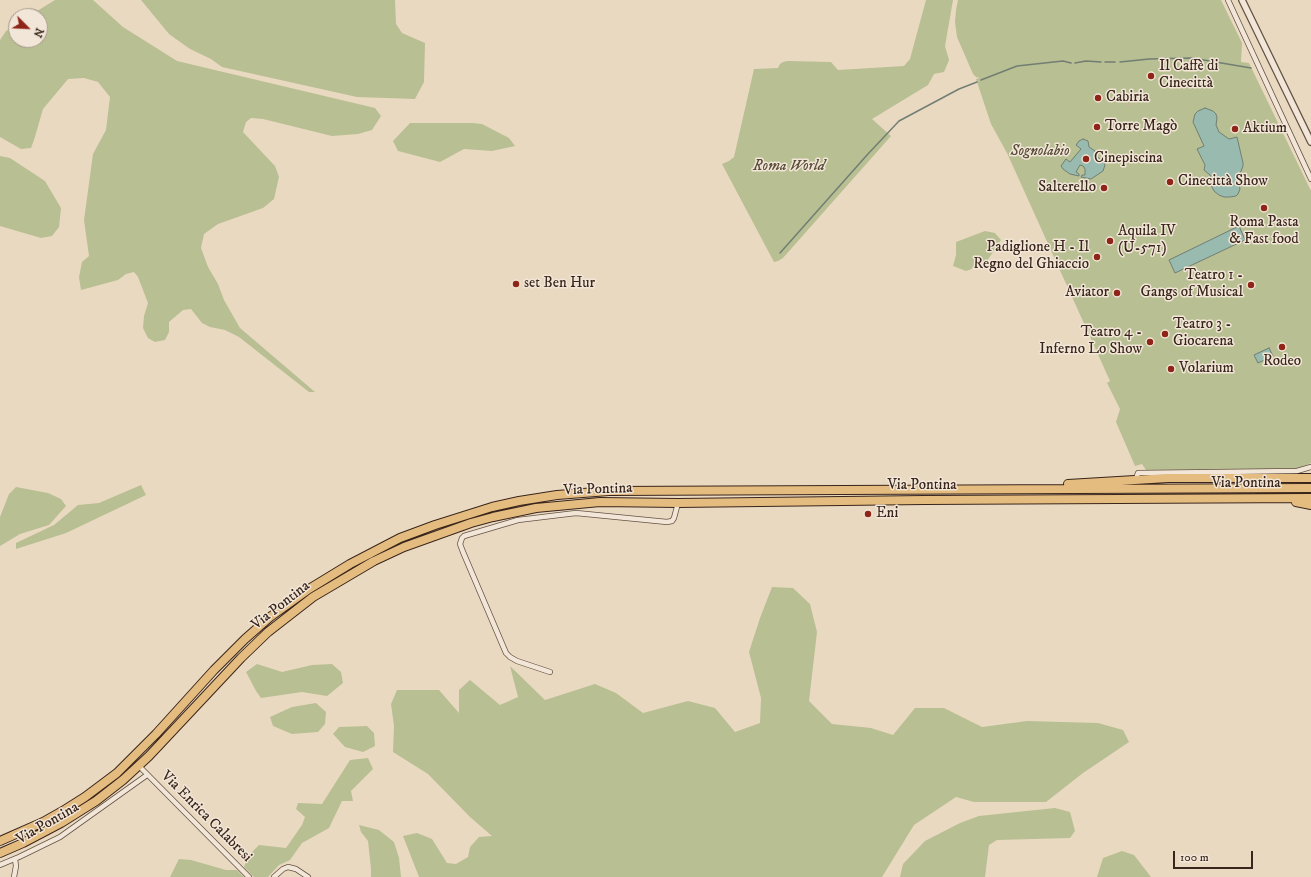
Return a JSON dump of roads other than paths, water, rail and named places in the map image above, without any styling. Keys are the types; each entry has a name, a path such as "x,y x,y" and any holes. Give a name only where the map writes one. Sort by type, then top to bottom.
{"highway":[{"path":"970,490 985,485 1077,483 1136,479 1311,478"},
{"name":"Via Pontina","path":"0,842 43,822 66,809 117,773 156,734 229,654 261,625 289,603 330,575 400,538 434,525 492,507 519,501 589,492 1311,488"},
{"path":"1277,498 1311,505"},
{"name":"Via Pontina","path":"0,853 43,833 73,816 107,793 139,766 226,673 268,632 313,598 374,561 423,540 471,523 536,508 600,502 678,503 1311,498"}],"street":[{"path":"1228,0 1311,179"},
{"path":"1242,0 1311,142"},
{"path":"1136,479 1138,473 1297,471 1311,467"},
{"path":"550,672 517,661 506,653 463,552 460,544 462,538 464,536 518,520 576,513 667,522 672,521 674,518 678,503"},
{"name":"Via Enrica Calabresi","path":"139,766 249,877"},
{"name":"Via Pontina","path":"0,865 60,837 147,775"},
{"path":"14,877 16,866 15,859"},
{"path":"274,877 281,870 288,867 296,869 308,877"}],"water":[{"path":"1205,108 1216,114 1216,125 1219,132 1229,139 1237,137 1243,166 1238,179 1240,189 1236,196 1224,197 1214,191 1211,185 1212,182 1210,175 1204,170 1205,165 1197,149 1204,146 1193,122 1195,114"},
{"name":"Cinepiscina","path":"1083,139 1088,141 1089,147 1095,151 1097,157 1104,161 1105,165 1103,171 1091,179 1081,177 1082,175 1085,175 1085,169 1083,166 1080,165 1076,172 1079,176 1070,174 1061,166 1066,159 1070,162 1081,149 1076,145"},
{"path":"1239,226 1245,240 1175,273 1169,260"},
{"path":"1269,348 1273,356 1258,363 1254,355"}],"waterway":[{"path":"1120,62 1149,59 1192,58 1251,68"},
{"path":"981,80 1017,66 1063,61 1071,63"},
{"path":"1075,63 1086,61 1101,62"},
{"path":"1105,62 1115,62"},
{"path":"780,253 899,121 959,89 977,82"}],"place":[{"name":"Il Caffè di Cinecittà","path":"1151,76"},
{"name":"Cabiria","path":"1098,98"},
{"name":"Torre Magò","path":"1097,127"},
{"name":"Aktium","path":"1235,129"},
{"name":"Cinepiscina","path":"1086,159"},
{"name":"Cinecittà Show","path":"1170,182"},
{"name":"Salterello","path":"1104,188"},
{"name":"Roma Pasta & Fast food","path":"1264,208"},
{"name":"Aquila IV (U-571)","path":"1110,241"},
{"name":"Padiglione H - Il Regno del Ghiaccio","path":"1097,257"},
{"name":"set Ben Hur","path":"516,284"},
{"name":"Teatro 1 - Gangs of Musical","path":"1251,285"},
{"name":"Aviator","path":"1117,293"},
{"name":"Teatro 3 - Giocarena","path":"1165,334"},
{"name":"Teatro 4 - Inferno Lo Show","path":"1150,342"},
{"name":"Rodeo","path":"1282,347"},
{"name":"Volarium","path":"1171,369"},
{"name":"Eni","path":"868,514"}],"park label":[{"name":"Sognolabio","path":"1040,152"},
{"name":"Roma World","path":"789,167"}]}
